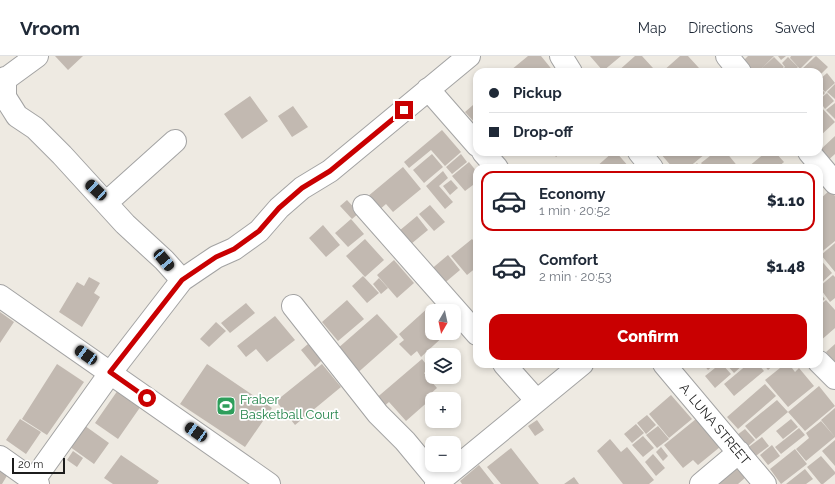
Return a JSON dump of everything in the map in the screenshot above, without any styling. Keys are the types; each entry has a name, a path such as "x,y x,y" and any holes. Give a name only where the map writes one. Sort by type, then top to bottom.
{"street":[{"path":"37,56 3,80 5,98 17,116 34,128 62,155 125,224 164,260 182,280"},
{"path":"0,457 34,483 110,372 182,280 216,257 234,249 259,231 279,208 302,188 330,171 469,56"},
{"path":"562,56 569,68"},
{"path":"727,56 737,68"},
{"path":"428,89 473,140"},
{"path":"106,203 175,141"},
{"path":"486,156 494,164"},
{"path":"642,156 649,164"},
{"path":"812,156 819,164"},
{"path":"823,169 835,183"},
{"path":"364,206 473,329"},
{"path":"0,296 269,484"},
{"path":"293,306 378,414 405,441 437,483 577,368"},
{"path":"823,366 835,378"},
{"path":"507,368 537,402"},
{"name":"A. LUNA STREET","path":"667,368 765,484"},
{"path":"701,484 739,452"}],"building":[{"path":"55,56 83,56 68,70"},
{"path":"528,56 541,56 551,68 513,68"},
{"path":"590,56 621,56 607,68 600,68"},
{"path":"635,56 642,56 653,68 622,68"},
{"path":"680,56 688,56 699,68 666,68"},
{"path":"748,56 774,56 762,68 747,68 742,62"},
{"path":"778,56 786,56 781,60"},
{"path":"791,56 813,56 801,68 799,68 790,58"},
{"path":"816,56 828,67 823,72 823,68 803,68"},
{"path":"774,57 784,67 783,68 762,68"},
{"path":"788,57 798,67 784,68 785,67 782,63"},
{"path":"827,73 835,83 825,92 823,90 823,76"},
{"path":"835,84 835,99 827,92"},
{"path":"827,93 834,101 825,109 823,106 823,96"},
{"path":"250,96 268,121 242,139 224,114"},
{"path":"835,103 835,119 826,110"},
{"path":"473,105 473,121 465,112"},
{"path":"293,106 308,127 292,137 278,116"},
{"path":"823,109 835,122 823,133"},
{"path":"442,130 461,152 445,166 431,150 409,168 404,162"},
{"path":"835,136 835,154 825,163 822,156 823,156 823,147"},
{"path":"432,154 443,167 424,183 413,170"},
{"path":"461,154 467,162 452,174 446,167"},
{"path":"608,156 619,156 626,164 600,164"},
{"path":"663,156 703,156 693,164 670,164"},
{"path":"710,156 729,156 736,164 702,164 701,163"},
{"path":"761,156 779,156 784,162 782,164 752,164"},
{"path":"469,162 473,167 473,185 465,191 452,176"},
{"path":"403,167 421,189 393,212 386,204 378,211 367,197"},
{"path":"443,171 448,178 439,186 453,202 445,209 426,186"},
{"path":"451,180 458,188 450,195 443,186"},
{"path":"830,190 835,196 835,241 823,251 823,196"},
{"path":"347,200 359,213 352,219 340,206"},
{"path":"430,205 445,222 434,231 419,214"},
{"path":"417,216 428,230 411,244 399,231"},
{"path":"351,219 364,234 348,247 335,233"},
{"path":"323,225 340,245 326,257 309,238"},
{"path":"365,239 384,260 365,277 346,256"},
{"path":"472,239 473,240 473,270 467,275 451,256"},
{"path":"835,243 835,272 823,257 823,253"},
{"path":"448,255 460,270 441,286 429,271"},
{"path":"394,260 414,283 397,298 377,275"},
{"path":"823,263 832,273 823,281"},
{"path":"833,275 835,277 835,298 830,302 823,292 823,284"},
{"path":"363,276 379,293 367,303 352,286"},
{"path":"89,277 100,283 94,293 100,297 82,327 59,312 77,282 84,286"},
{"path":"379,278 388,288 381,294 373,284"},
{"path":"347,300 364,319 338,341 322,322"},
{"path":"826,300 835,310 835,328 823,338 823,303"},
{"path":"246,303 255,313 230,333 221,323"},
{"path":"425,311 425,340 439,340 431,348 425,348 425,353 421,357 417,351 411,356 399,344 404,340 399,334"},
{"path":"0,312 14,322 0,343"},
{"path":"377,314 398,337 354,376 337,349"},
{"path":"275,316 295,340 267,362 256,349 246,357 237,346"},
{"path":"216,322 226,331 209,347 200,339"},
{"path":"308,344 322,360 315,367 301,350"},
{"path":"835,344 835,363 826,352"},
{"path":"422,359 425,363 425,384 434,384 437,388 432,392 425,392 425,404 406,421 389,402 382,408 374,400"},
{"path":"57,364 84,382 47,435 22,419"},
{"name":"Fraber Basketball Court","path":"207,364 272,408 245,447 180,404"},
{"path":"322,364 341,387 295,425 276,401"},
{"path":"715,368 726,368 731,374 715,388 705,376"},
{"path":"730,368 740,368 734,373"},
{"path":"743,368 761,368 764,371 734,396 724,384"},
{"path":"780,368 792,368 795,372 799,368 814,386 788,407 765,380"},
{"path":"765,384 776,396 738,429 727,417"},
{"path":"819,386 835,406 805,431 788,412"},
{"path":"118,390 141,406 118,439 95,423"},
{"path":"671,395 692,419 669,438 649,414"},
{"path":"777,400 788,412 756,439 745,426"},
{"path":"835,408 835,437 821,420"},
{"path":"647,415 656,425 646,434 637,423"},
{"path":"20,419 41,432 26,454 6,440"},
{"path":"696,419 720,447 698,465 693,460 683,468 664,445"},
{"path":"791,419 798,427 783,439 776,431"},
{"path":"537,420 544,430 535,436 528,426"},
{"path":"821,421 835,437 806,461 796,449 809,438 806,433"},
{"path":"81,423 109,443 94,464 66,444"},
{"path":"636,424 644,433 632,443 624,434"},
{"path":"658,426 669,439 657,448 646,435"},
{"path":"799,428 805,435 781,454 775,447"},
{"path":"745,429 755,440 747,447 737,435"},
{"path":"643,436 654,448 643,457 632,445"},
{"path":"762,437 769,446 753,458 746,449"},
{"path":"610,439 621,452 627,447 654,480 649,484 623,484 597,451"},
{"path":"835,440 835,466 822,451"},
{"path":"772,445 780,456 768,465 760,455"},
{"path":"661,447 668,456 663,461 656,452"},
{"path":"511,448 539,484 501,484 487,467"},
{"path":"795,449 807,464 781,484 770,469"},
{"path":"73,451 83,458 77,467 67,460"},
{"path":"653,454 665,468 656,476 645,462"},
{"path":"121,455 159,481 157,484 113,484 104,478"},
{"path":"821,456 835,472 835,474 823,484 821,484 807,467"},
{"path":"735,462 746,477 738,484 714,484"},
{"path":"0,463 11,469 2,484 0,484"},
{"path":"479,465 494,484 462,484 460,481"},
{"path":"805,469 813,479 806,484 786,484"},
{"path":"574,477 579,484 564,484"}],"place":[{"name":"Fraber Basketball Court","path":"226,406"}],"route":[{"path":"147,398 110,372 182,280 216,257 234,249 259,231 290,198 316,178 330,171 404,110"}]}
